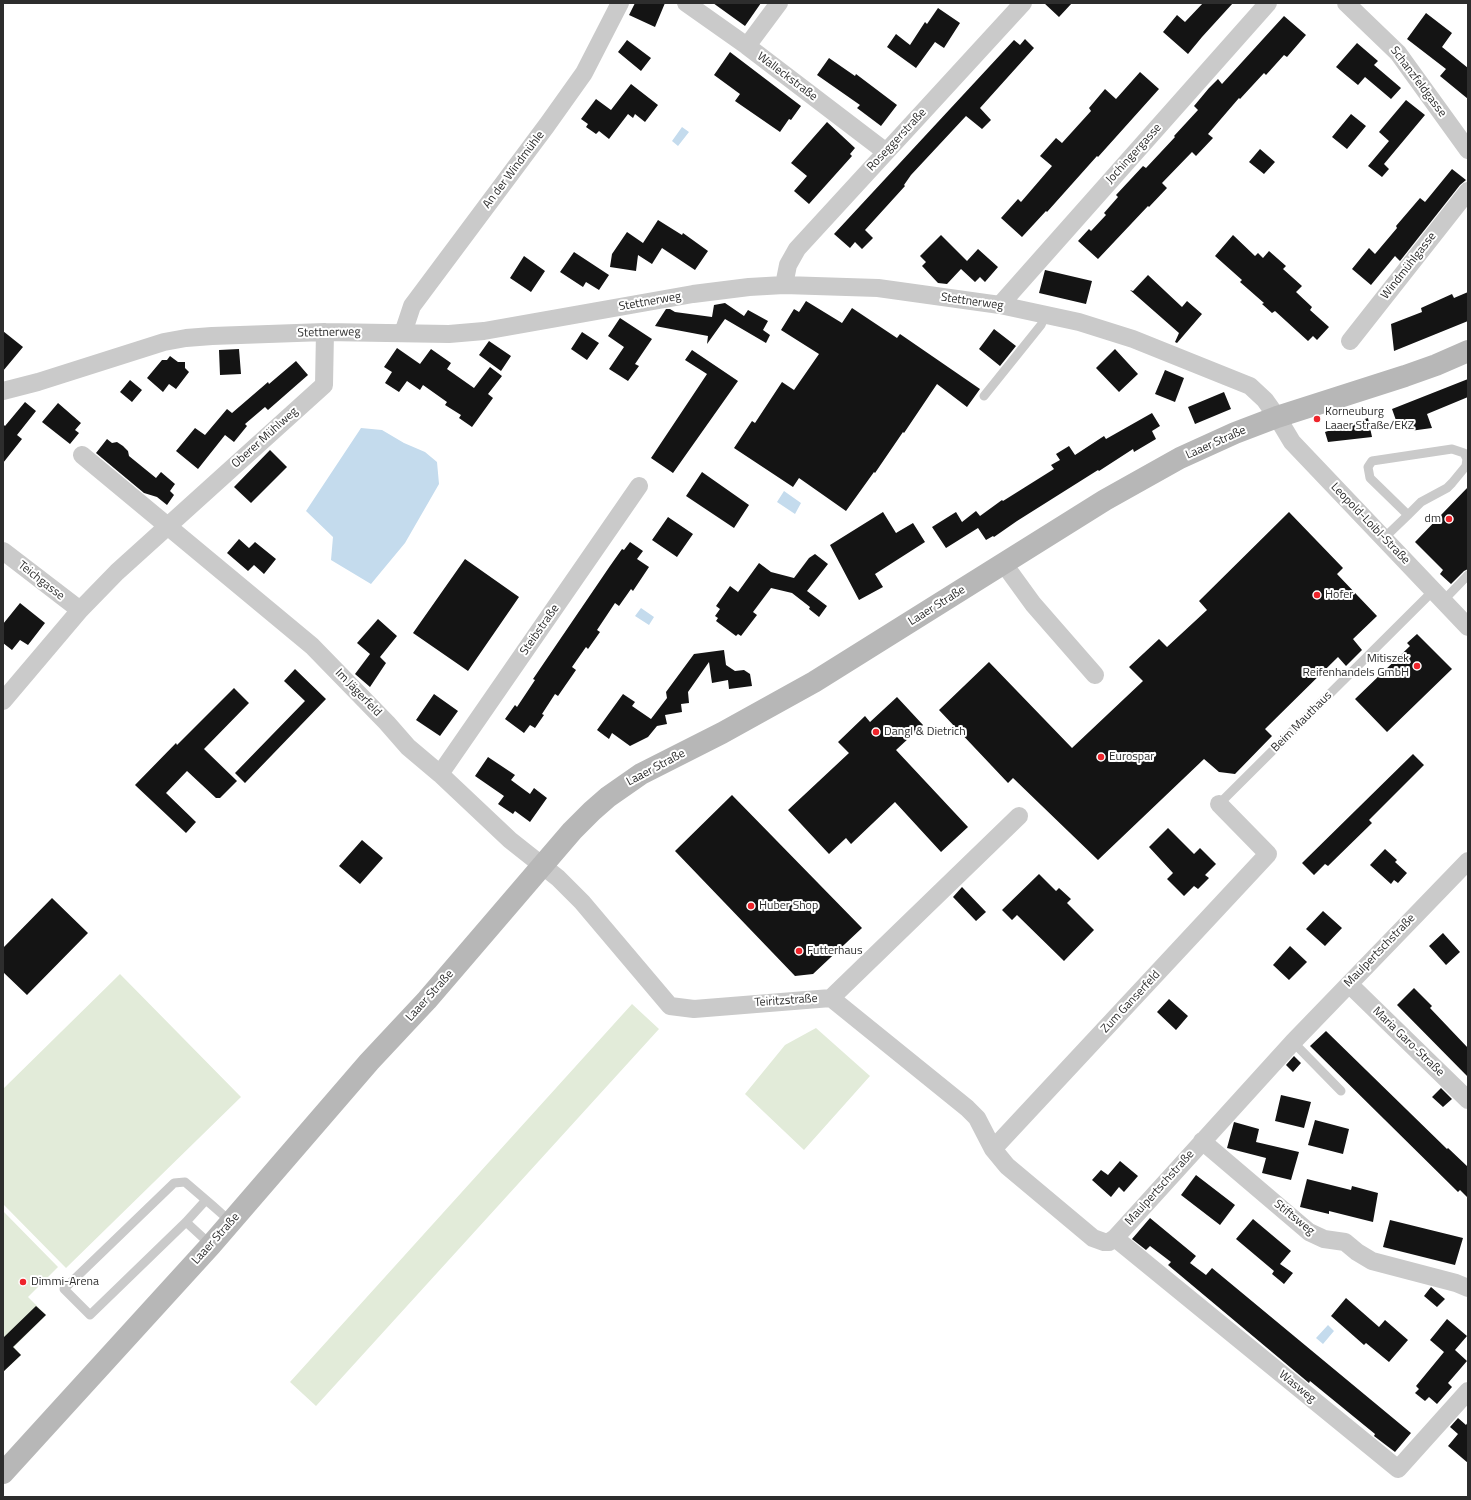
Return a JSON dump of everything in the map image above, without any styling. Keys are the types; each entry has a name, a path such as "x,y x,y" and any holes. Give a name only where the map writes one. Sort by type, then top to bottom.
{"street":[{"name":"An der Windmühle","path":"403,333 412,306 584,73 620,3"},
{"name":"Walleckstraße","path":"686,3 747,46 886,152"},
{"path":"747,46 779,3"},
{"name":"Jochingergasse","path":"1000,305 1268,3"},
{"name":"Schanzfeldgasse","path":"1346,3 1398,53 1468,150"},
{"name":"Roseggerstraße","path":"784,285 788,265 797,249 1018,5"},
{"name":"Windmühlgasse","path":"1350,341 1468,192"},
{"name":"Stettnerweg","path":"3,391 38,382 164,342 186,338 325,332 449,334 484,331 693,294 784,285 878,288 1000,305 1079,322 1134,339 1250,386 1265,400 1277,417"},
{"name":"Oberer Mühlweg","path":"3,701 80,610 117,572 324,385 325,332"},
{"name":"Laaer Straße","path":"3,1473 211,1245 369,1062 427,1000 572,831 592,811 629,781 742,723 794,694 1105,500 1204,447 1277,417 1411,374 1468,352"},
{"name":"Leopold-Loibl-Straße","path":"1277,417 1292,442 1468,626"},
{"path":"82,455 168,526"},
{"name":"Steibstraße","path":"440,774 639,486"},
{"name":"Im Jägerfeld","path":"168,526 312,646 387,723 408,747 440,774 510,840 542,866"},
{"name":"Teichgasse","path":"3,551 80,610"},
{"path":"1004,564 1033,604 1095,675"},
{"name":"Beim Mauthaus","path":"1219,804 1268,854"},
{"name":"Teiritzstraße","path":"542,866 558,878 582,902 670,1006 694,1009 831,998 1019,816"},
{"name":"Zum Ganserfeld","path":"993,1149 1268,854"},
{"name":"Maulpertschstraße","path":"1115,1238 1293,1042 1468,861"},
{"name":"Maria Garo-Straße","path":"1348,984 1468,1100"},
{"path":"831,998 967,1108 976,1118 993,1149 1007,1166 1094,1238 1104,1242 1109,1242 1115,1238"},
{"name":"Stiftsweg","path":"1202,1141 1309,1232 1324,1240 1345,1242 1357,1252 1372,1261 1456,1283 1468,1288"},
{"name":"Wasweg","path":"1115,1238 1398,1469 1468,1391"}],"lane":[{"path":"984,396 1041,325 1046,314"},
{"path":"1384,538 1408,515 1421,502 1447,488 1452,483 1466,466 1467,459 1464,453 1452,449 1372,461 1368,467 1370,478 1408,515"},
{"name":"Beim Mauthaus","path":"1219,804 1438,596 1468,575"},
{"path":"1293,1042 1341,1091"},
{"path":"206,1200 186,1222 90,1315 64,1289 174,1183 186,1182 231,1222"},
{"path":"186,1222 211,1245"}],"green space":[{"path":"120,974 241,1097 66,1268 3,1204 3,1089"},
{"path":"632,1004 659,1029 316,1406 290,1382"},
{"path":"816,1028 870,1076 804,1150 745,1094 785,1045"},
{"name":"Dimmi-Arena","path":"3,1211 58,1267 28,1297 46,1315 14,1347 21,1355 3,1372"}],"water":[{"path":"682,127 689,132 678,146 672,141"},
{"path":"361,428 382,430 404,443 425,452 437,462 439,484 405,543 371,584 331,560 333,537 306,511"},
{"path":"784,491 801,503 795,514 777,502"},
{"path":"641,608 654,617 649,625 635,616"},
{"path":"1328,1325 1334,1331 1323,1344 1316,1338"}],"building":[{"path":"635,3 665,3 655,27 629,15"},
{"path":"713,3 761,3 745,26"},
{"path":"1044,3 1072,3 1059,17"},
{"path":"1203,3 1233,3 1188,54 1163,32 1177,15 1185,22"},
{"path":"938,8 960,23 944,48 935,42 916,68 887,47 896,34 910,45 925,22 927,24"},
{"path":"1426,13 1452,33 1442,47 1468,68 1468,99 1440,76 1446,69 1407,39"},
{"path":"1284,16 1306,35 1287,57 1284,55 1266,75 1264,73 1240,99 1239,98 1208,134 1213,138 1196,156 1192,152 1162,183 1167,188 1098,259 1078,241 1089,229 1091,231 1106,215 1104,213 1118,197 1116,195 1143,166 1146,168 1175,137 1174,136 1198,110 1194,106 1209,88 1218,79 1222,84"},
{"path":"1025,39 1034,48 980,108 991,120 982,129 966,116 911,175 904,185 905,186 865,230 873,238 862,249 855,242 850,248 834,234 1014,40 1020,45"},
{"path":"627,40 651,58 641,71 618,52"},
{"path":"1357,43 1378,61 1374,65 1401,88 1391,99 1365,77 1358,85 1336,67"},
{"path":"730,52 801,106 780,132 735,101 740,94 714,75"},
{"path":"829,58 855,76 856,74 897,105 881,126 857,108 860,105 817,75"},
{"path":"1140,72 1159,89 1098,157 1097,156 1047,212 1046,211 1022,237 1001,218 1018,199 1021,202 1052,166 1040,156 1056,138 1062,143 1091,111 1089,108 1105,89 1116,99"},
{"path":"631,84 658,105 645,122 635,114 633,118 628,114 609,139 599,131 596,134 586,127 588,124 581,119 596,99 611,110"},
{"path":"1406,100 1425,115 1384,164 1389,169 1382,177 1368,166 1389,141 1379,132"},
{"path":"1351,114 1366,126 1347,149 1332,137"},
{"path":"827,122 855,148 850,154 852,156 809,204 794,191 807,176 791,163"},
{"path":"1260,149 1275,162 1264,174 1249,162"},
{"path":"1452,169 1466,180 1460,185 1400,261 1395,256 1371,285 1352,269 1369,248 1375,254 1420,198 1425,202"},
{"path":"658,220 682,235 683,233 708,251 695,270 662,248 652,264 638,255 636,271 610,267 612,254 627,232 643,243"},
{"path":"941,235 967,261 978,249 998,267 985,282 980,277 975,282 961,269 947,284 938,283 922,266 926,262 920,256"},
{"path":"1233,235 1255,256 1258,253 1263,258 1269,251 1286,266 1283,269 1302,286 1296,292 1312,307 1310,310 1329,327 1317,340 1313,336 1308,341 1275,311 1272,313 1262,304 1264,303 1240,282 1242,280 1215,256"},
{"path":"574,252 609,275 599,290 586,282 583,287 560,272"},
{"path":"524,256 545,271 531,292 510,278"},
{"path":"1045,270 1092,281 1086,304 1039,293"},
{"path":"1148,275 1182,307 1187,301 1202,314 1177,343 1175,342 1179,333 1130,290 1133,291"},
{"path":"1468,292 1468,321 1394,351 1391,324 1422,312 1421,308 1452,294 1454,298"},
{"path":"806,301 842,323 852,308 897,338 900,334 980,389 967,407 937,384 904,433 903,432 875,473 874,472 846,511 799,478 793,487 734,448 752,421 755,423 782,382 794,390 819,354 781,330 794,309 799,312"},
{"path":"725,303 744,316 748,310 768,321 763,330 770,335 766,343 725,319 707,344 708,336 655,326 666,309 670,309 675,312 712,317 714,305"},
{"path":"620,318 652,339 635,364 639,366 628,381 609,369 624,347 608,336"},
{"path":"994,329 1016,346 1000,366 979,349"},
{"path":"3,331 23,347 3,371"},
{"path":"582,332 599,343 587,360 571,349"},
{"path":"489,341 511,356 501,371 479,355"},
{"path":"397,348 420,364 431,349 451,363 447,369 474,388 490,367 502,376 488,394 493,398 472,427 459,418 461,415 445,405 447,402 423,385 420,390 407,381 399,392 385,383 392,372 384,367"},
{"path":"239,349 241,374 220,375 219,350"},
{"path":"1115,349 1138,374 1119,392 1096,368"},
{"path":"692,350 738,381 673,473 651,458 707,374 685,360"},
{"path":"170,356 178,362 185,362 185,368 189,372 176,389 169,384 163,392 147,378 162,360 167,360"},
{"path":"296,361 308,375 268,410 265,407 245,424 247,426 234,442 225,435 198,469 176,451 195,428 205,435 227,409 232,413 268,382 269,384"},
{"path":"1165,370 1184,378 1175,402 1155,394"},
{"path":"1468,379 1468,397 1427,414 1432,428 1410,431 1407,422 1398,426 1392,409"},
{"path":"130,380 142,390 132,402 120,392"},
{"path":"1224,392 1231,409 1195,424 1188,407"},
{"path":"25,402 36,411 17,435 22,439 3,463 3,424 5,426"},
{"path":"58,403 81,423 75,430 79,433 70,444 42,422"},
{"path":"1152,413 1160,426 1152,431 1156,439 1134,452 1133,449 1099,471 1098,470 994,537 993,536 986,540 978,528 946,548 932,527 956,512 962,522 976,511 980,516 1002,500 1003,501 1054,469 1051,465 1060,460 1056,454 1069,446 1075,455 1104,436 1106,439"},
{"path":"1368,418 1372,437 1328,442 1325,432"},
{"path":"107,439 112,443 117,442 123,446 128,451 129,456 156,478 161,472 175,484 170,491 174,495 167,505 157,497 144,493 96,453"},
{"path":"270,450 287,467 251,503 234,487"},
{"path":"702,472 749,505 734,528 686,496"},
{"path":"1468,487 1468,569 1451,584 1440,574 1443,570 1415,542"},
{"path":"883,512 896,533 913,523 925,542 875,574 883,587 859,600 830,545"},
{"path":"1289,512 1343,568 1337,574 1377,616 1353,639 1362,650 1346,666 1338,657 1265,729 1272,736 1235,774 1219,772 1204,759 1098,860 1013,778 1008,783 939,710 989,662 1072,748 1143,681 1129,667 1159,639 1167,647 1207,610 1199,601"},
{"path":"668,517 693,534 677,557 652,540"},
{"path":"239,539 249,548 255,542 276,559 264,574 254,565 248,571 227,553"},
{"path":"630,542 643,551 637,559 649,567 633,591 631,589 619,606 615,603 597,630 600,632 588,649 586,647 572,667 576,670 558,696 555,694 535,728 530,725 524,733 505,719 515,705 517,707 535,680 533,679 610,566 622,549 624,550"},
{"path":"815,554 828,564 807,591 827,606 819,617 809,609 810,607 792,593 771,588 753,612 757,615 741,636 738,634 736,636 716,621 718,618 715,616 720,609 716,606 730,586 738,592 759,563 771,572 794,578 809,558"},
{"path":"465,559 519,597 468,671 413,633"},
{"path":"20,603 45,623 28,645 20,640 12,650 3,643 3,624"},
{"path":"378,619 397,636 380,657 386,663 370,687 355,674 370,654 357,643"},
{"path":"1417,634 1452,669 1387,732 1355,699 1410,646 1407,643"},
{"path":"724,650 726,665 735,671 744,670 750,674 752,686 729,689 728,680 712,683 709,662 688,692 689,703 681,704 682,712 665,715 667,724 657,726 648,737 630,746 612,733 609,739 597,730 623,694 635,702 632,706 651,719 667,698 666,692 694,654"},
{"path":"295,669 326,699 245,783 235,773 305,701 284,681"},
{"path":"234,688 249,703 204,749 237,781 220,798 216,798 187,771 166,793 196,822 186,833 135,785 176,743 177,745"},
{"path":"434,694 458,711 440,736 416,720"},
{"path":"897,697 923,725 896,750 968,827 941,852 895,802 851,844 846,838 829,854 788,810 849,753 838,742 865,716 870,722"},
{"path":"1413,754 1424,765 1369,820 1372,823 1328,866 1325,864 1314,875 1302,863"},
{"path":"488,757 515,775 511,780 530,794 534,788 547,798 530,822 515,811 513,814 498,804 504,796 475,776"},
{"path":"732,795 862,928 813,974 795,976 675,851"},
{"path":"1168,828 1194,854 1200,848 1216,864 1205,875 1209,878 1198,889 1194,886 1184,896 1167,879 1173,873 1149,847"},
{"path":"362,840 383,858 360,884 339,866"},
{"path":"1385,849 1397,860 1395,862 1407,873 1398,883 1394,880 1391,884 1370,865"},
{"path":"1039,874 1056,891 1059,888 1071,899 1067,903 1094,930 1064,961 1017,915 1012,920 1002,910"},
{"path":"962,887 986,912 976,921 953,897"},
{"path":"52,898 88,933 27,995 3,972 3,948"},
{"path":"1323,911 1342,928 1325,946 1306,929"},
{"path":"1443,933 1460,952 1446,965 1429,946"},
{"path":"1290,946 1307,962 1289,980 1273,965"},
{"path":"1414,988 1432,1006 1430,1008 1468,1048 1468,1077 1397,1005"},
{"path":"1169,999 1188,1016 1176,1030 1157,1012"},
{"path":"1326,1031 1447,1149 1448,1148 1468,1167 1468,1198 1460,1190 1458,1192 1310,1046"},
{"path":"1294,1056 1301,1063 1293,1072 1286,1065"},
{"path":"1441,1088 1452,1099 1443,1107 1432,1097"},
{"path":"1281,1095 1311,1102 1304,1128 1275,1121"},
{"path":"1315,1120 1349,1129 1343,1154 1308,1145"},
{"path":"1234,1122 1259,1129 1256,1142 1299,1152 1291,1180 1262,1173 1266,1158 1227,1148"},
{"path":"1120,1161 1138,1176 1124,1192 1119,1187 1111,1197 1092,1180 1101,1170 1108,1175"},
{"path":"1196,1175 1235,1205 1220,1225 1181,1195"},
{"path":"1307,1179 1351,1190 1352,1186 1378,1193 1373,1222 1329,1211 1329,1214 1300,1207"},
{"path":"1150,1218 1196,1256 1190,1263 1206,1275 1212,1268 1411,1433 1395,1452 1310,1381 1309,1383 1168,1265 1171,1262 1150,1246 1146,1250 1132,1239"},
{"path":"1253,1219 1291,1251 1280,1264 1293,1273 1284,1284 1272,1274 1274,1271 1236,1239"},
{"path":"1390,1220 1463,1238 1455,1265 1383,1247"},
{"path":"1431,1287 1445,1299 1437,1307 1424,1296"},
{"path":"1346,1298 1379,1327 1385,1320 1408,1340 1389,1362 1366,1343 1364,1345 1331,1316"},
{"path":"36,1306 46,1315 13,1347 21,1355 3,1372 3,1336 4,1337"},
{"path":"1447,1319 1467,1336 1455,1350 1467,1361 1448,1383 1452,1387 1437,1404 1429,1397 1425,1401 1415,1393 1419,1389 1416,1386 1444,1352 1430,1340"},
{"path":"1458,1418 1466,1425 1468,1422 1468,1463 1448,1446 1458,1434 1450,1427"}],"place":[{"name":"Korneuburg Laaer Straße/EKZ","path":"1317,419"},
{"name":"dm","path":"1449,519"},
{"name":"Hofer","path":"1317,595"},
{"name":"Mitiszek Reifenhandels GmbH","path":"1417,666"},
{"name":"Dangl & Dietrich","path":"876,732"},
{"name":"Eurospar","path":"1101,757"},
{"name":"Huber Shop","path":"751,906"},
{"name":"Futterhaus","path":"799,951"},
{"name":"Dimmi-Arena","path":"23,1282"}]}
